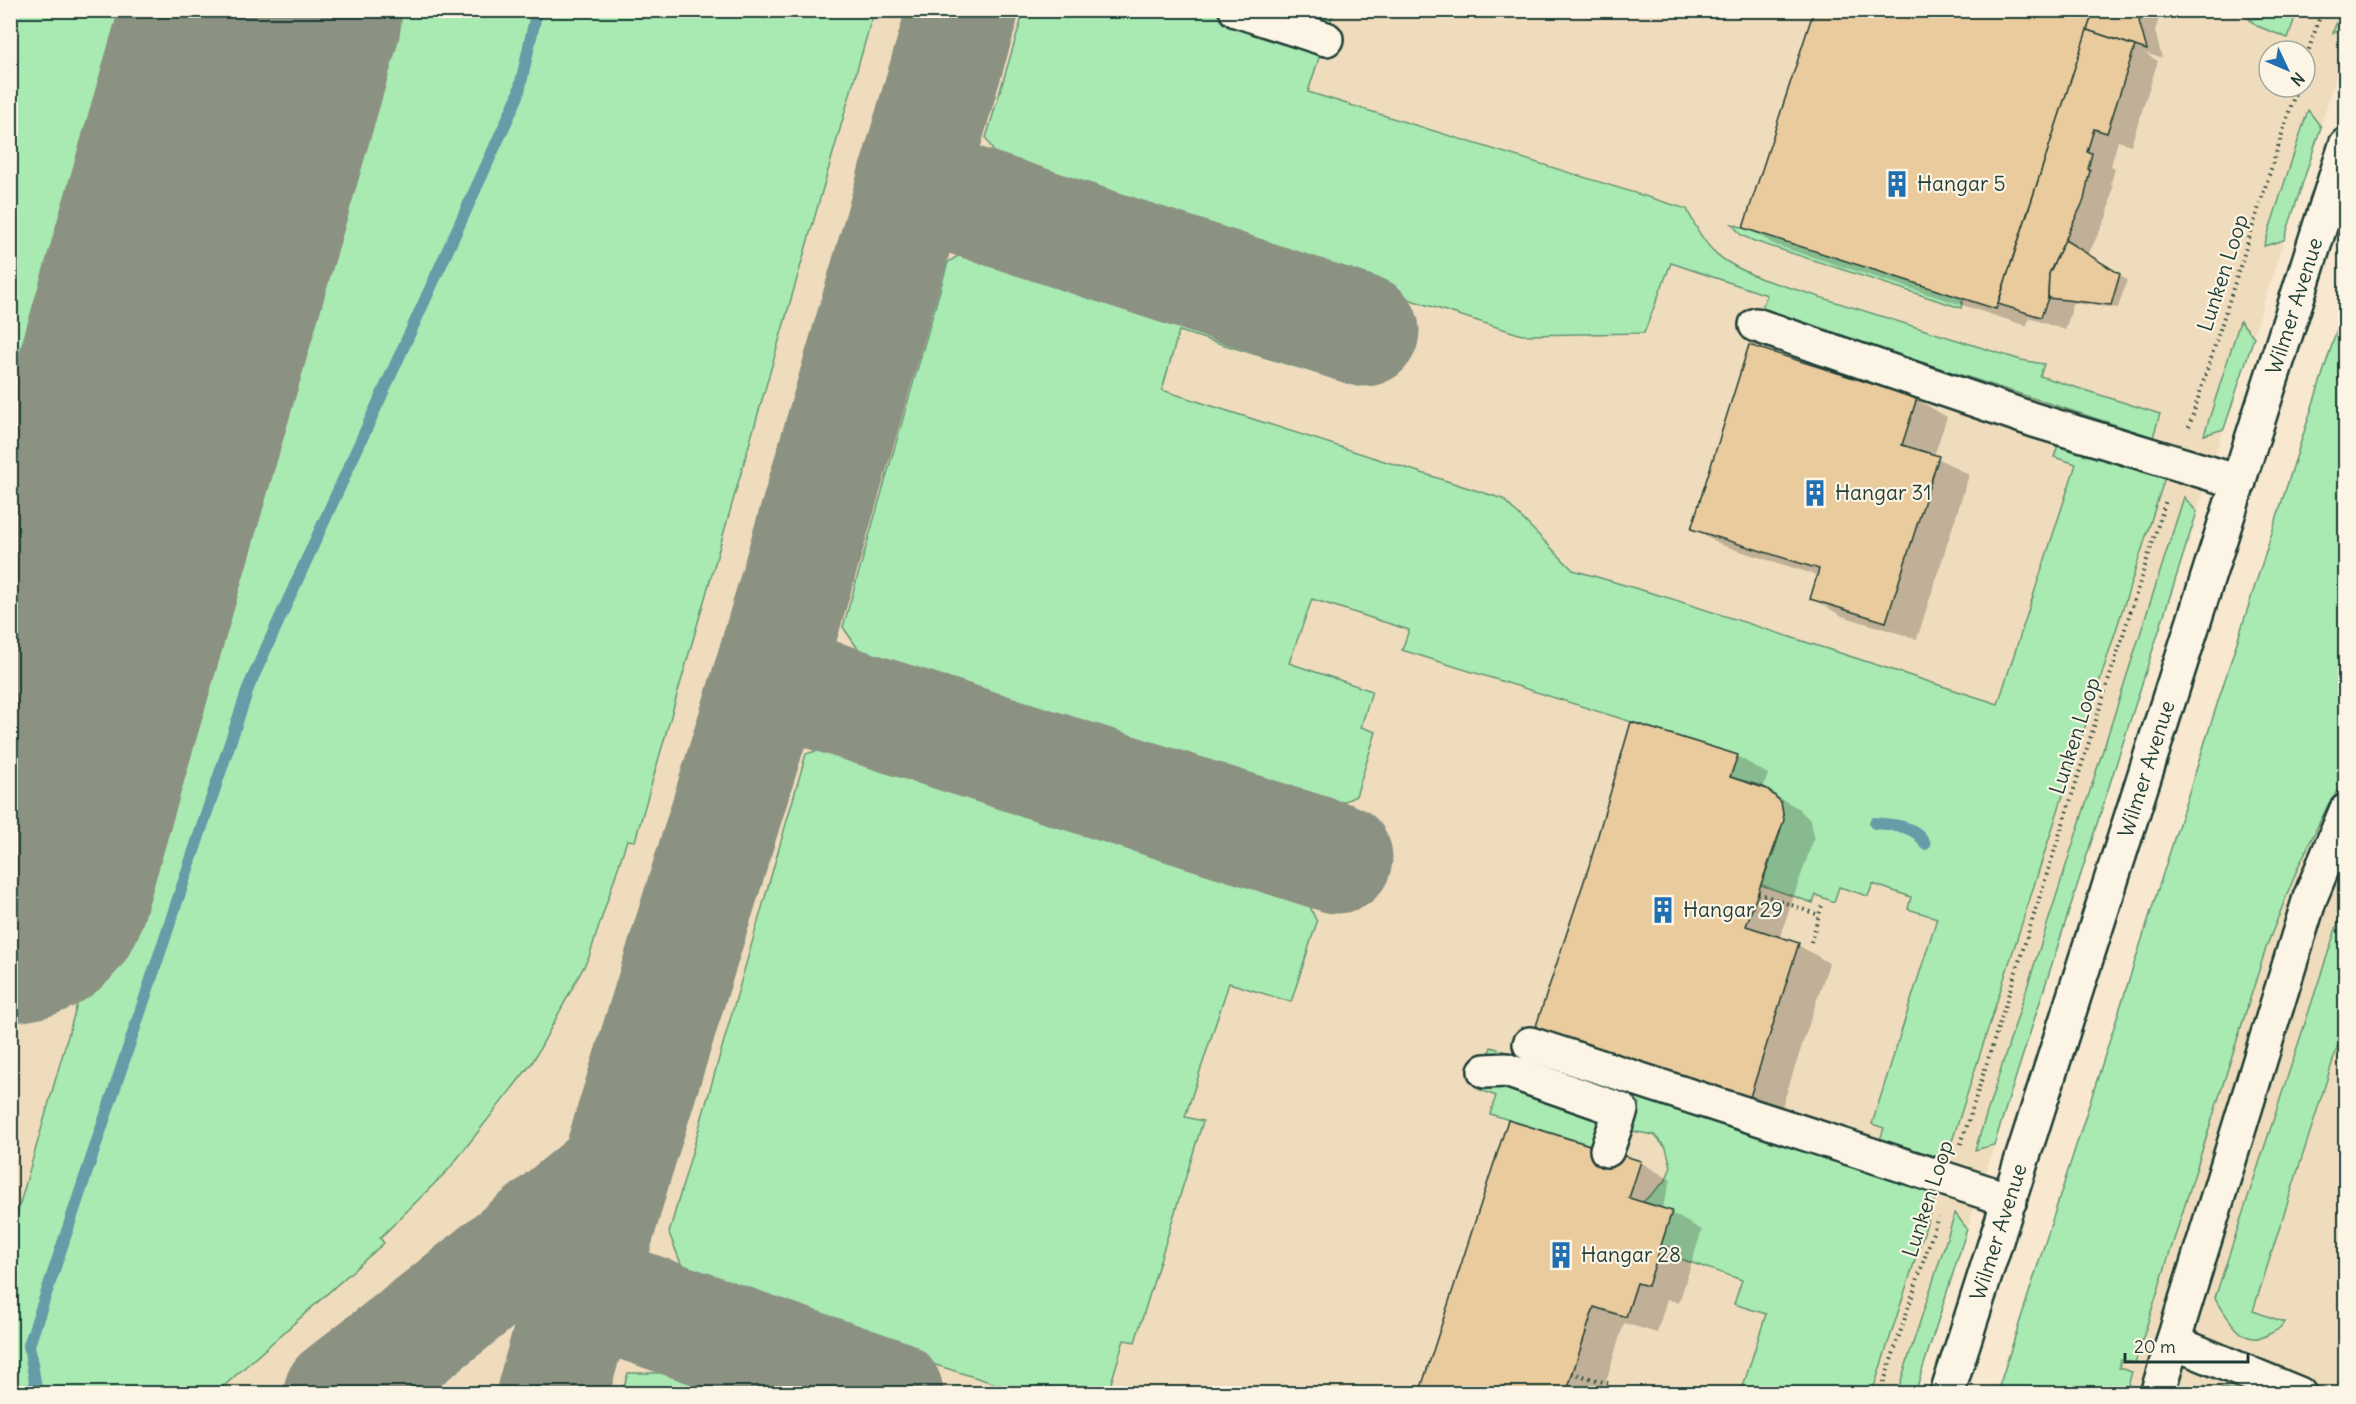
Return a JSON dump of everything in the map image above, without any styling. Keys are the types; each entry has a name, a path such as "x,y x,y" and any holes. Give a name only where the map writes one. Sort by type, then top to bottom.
{"street":[{"path":"1236,10 1326,39"},
{"name":"Wilmer Avenue","path":"1947,1394 2346,145"},
{"path":"1756,326 2034,420 2239,482"},
{"path":"2157,1394 2310,898 2343,824"},
{"path":"1530,1044 2010,1200"},
{"path":"1485,1071 1506,1070 1621,1110 1607,1150"},
{"path":"2173,1342 2300,1394"}],"path":[{"path":"2312,39 2322,10"},
{"name":"Lunken Loop","path":"1880,1394 1950,1181 2293,99"},
{"path":"1758,893 1819,915"},
{"path":"1811,942 1823,902"},
{"path":"1572,1373 1610,1384 1607,1394"}],"shaded area":[{"path":"10,11 2345,11 2345,49 1915,1393 11,1393"},
{"path":"2345,507 2345,1393 1997,1394"}],"green space":[{"path":"10,11 168,11 11,558"},
{"path":"361,11 874,11 635,841 627,840 589,957 532,1063 449,1169 380,1238 384,1243 216,1393 11,1393 11,1235"},
{"path":"1024,11 1334,11 1308,92 1687,209 1708,245 1725,260 1747,272 1762,279 2021,360 2044,364 2040,376 2160,414 2153,437 1761,310 1767,295 1671,263 1644,333 1522,335 1005,172 986,138"},
{"path":"2268,11 2297,11 2288,38 2257,26 2249,19 2258,18"},
{"path":"2340,11 2345,11 2345,29 2333,33"},
{"path":"2308,110 2321,127 2284,240 2264,246"},
{"path":"1732,224 1963,298 1961,308 1754,241 1741,235"},
{"path":"980,243 1352,365 1358,386 1179,331 1162,390 1503,499 1573,570 1669,598 1998,704 2076,464 2054,457 2060,439 2166,474 1947,1157 1880,1140 1884,1128 1872,1124 1937,918 1908,909 1911,897 1873,884 1868,896 1839,887 1834,902 1816,895 1813,903 1761,885 1780,834 1781,807 1776,796 1766,788 1730,777 1737,755 1402,650 1409,630 1312,599 1289,663 1372,691 1361,727 1376,732 1356,796 1335,806 863,656 843,627 948,262"},
{"path":"2345,304 2345,783 2329,803 2299,865 2267,945 2135,1363 2121,1360 2119,1368 2132,1372 2126,1393 1997,1393"},
{"path":"2240,321 2254,337 2224,429 2204,435"},
{"path":"2184,497 2197,512 1994,1145 1975,1150"},
{"path":"839,744 1306,898 1317,922 1291,1002 1229,983 1185,1117 1203,1121 1135,1342 1124,1340 1108,1393 1025,1393 710,1294 687,1279 669,1233 806,754"},
{"path":"2345,901 2345,1023 2253,1311 2284,1322 2280,1328 2269,1334 2251,1338 2243,1335 2237,1329 2215,1298"},
{"path":"1491,1047 1937,1192 1872,1393 1741,1393 1766,1314 1734,1304 1742,1280 1669,1255 1671,1248 1661,1245 1671,1211 1643,1202 1666,1180 1671,1166 1666,1148 1654,1135 1631,1131 1640,1103 1510,1061 1488,1058"},
{"path":"1491,1081 1595,1116 1597,1126 1591,1145 1490,1114 1496,1096 1478,1089 1480,1084"},
{"path":"1955,1213 1967,1229 1915,1393 1897,1393"},
{"path":"628,1373 673,1373 738,1393 622,1393"},
{"path":"2224,1388 2238,1390 2248,1393 2201,1393"}],"building":[{"name":"Hangar 5","path":"1814,10 2094,10 1996,309 1743,228"},
{"path":"2094,10 2142,10 2139,21 2147,50 2087,30"},
{"path":"2087,30 2135,46 2107,133 2094,129 2087,152 2092,153 2084,200 2049,274 2048,298 2041,317 1998,304"},
{"path":"2065,240 2120,274 2111,305 2048,298 2049,274"},
{"name":"Hangar 31","path":"1749,345 1917,398 1902,445 1939,456 1886,622 1810,599 1819,569 1691,529"},
{"name":"Hangar 29","path":"1631,722 1738,755 1730,777 1767,789 1781,802 1784,820 1746,926 1799,943 1749,1100 1534,1032 1589,866"},
{"name":"Hangar 28","path":"1508,1120 1641,1161 1629,1198 1672,1211 1648,1286 1637,1283 1626,1317 1594,1307 1566,1394 1419,1394"}],"waterway":[{"path":"37,1394 29,1345 249,686 518,96 537,10"},
{"path":"1875,823 1910,830 1916,833 1925,844"}],"taxiway":[{"path":"552,1394 615,1172 768,678 963,10"},
{"path":"912,183 1364,331"},
{"path":"768,678 1337,858"},
{"path":"339,1394 449,1308 615,1172"},
{"path":"583,1288 888,1394"}],"runway":[{"path":"10,883 263,10"}],"place":[{"name":"Hangar 5","path":"1897,184"},
{"name":"Hangar 31","path":"1815,493"},
{"name":"Hangar 29","path":"1663,910"},
{"name":"Hangar 28","path":"1561,1255"}]}
